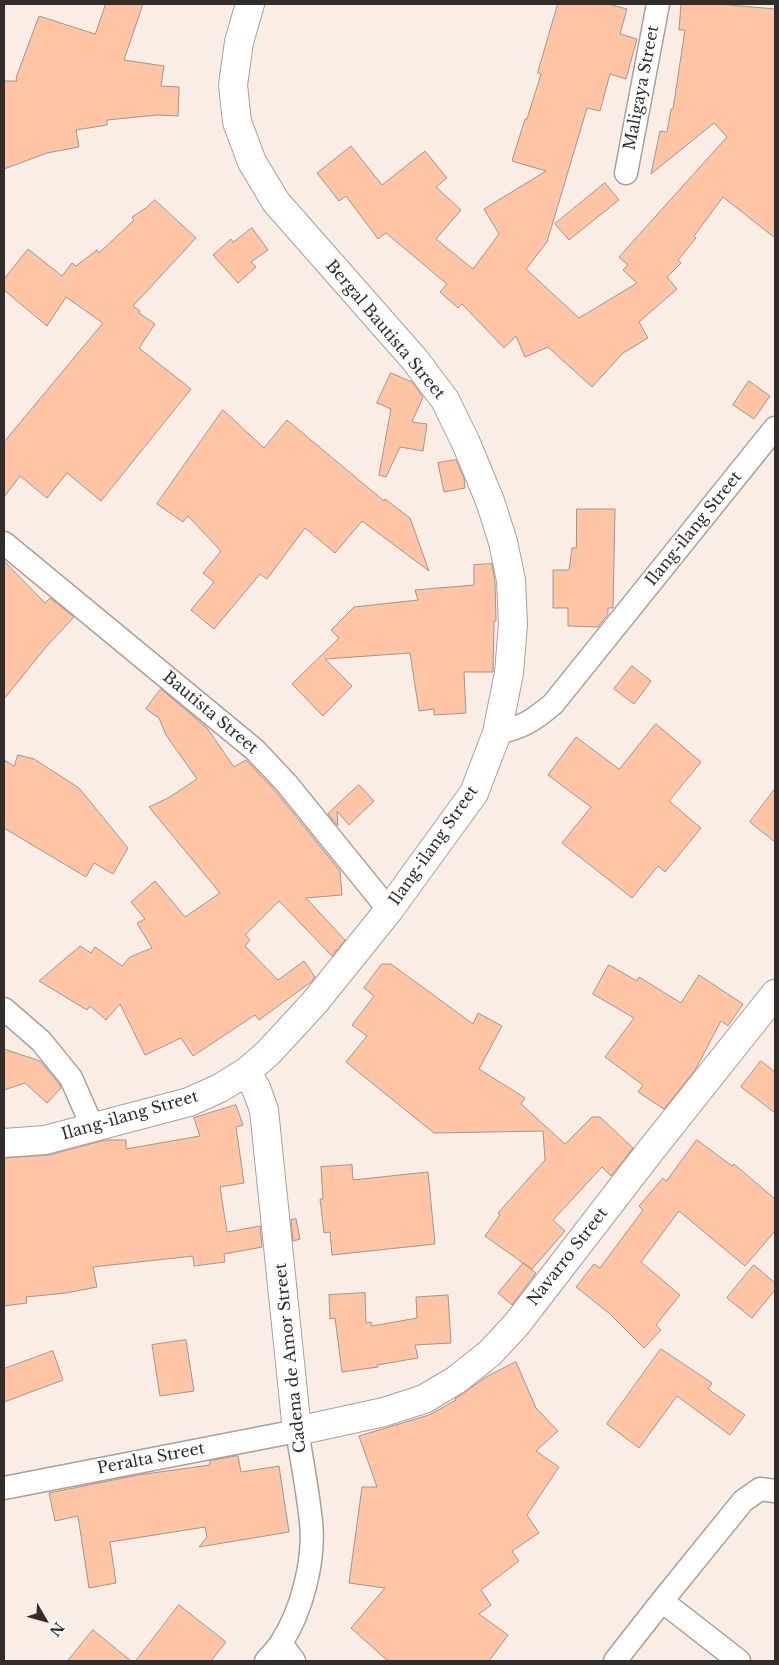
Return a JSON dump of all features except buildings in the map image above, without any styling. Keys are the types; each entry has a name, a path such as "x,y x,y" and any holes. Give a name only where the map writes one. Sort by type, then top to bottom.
{"street":[{"name":"Bergal Bautista Street","path":"250,4 239,42 233,85 237,122 252,162 276,202 415,360 445,400 466,443 490,501 503,542 511,580 513,624 509,673 497,733"},
{"name":"Maligaya Street","path":"626,173 658,4"},
{"name":"Ilang-ilang Street","path":"4,1143 45,1140 189,1102 220,1088 246,1072 268,1053 292,1030 389,910 474,793 497,733 515,729 535,719 553,704 775,428"},
{"name":"Bautista Street","path":"4,543 255,750 287,784 389,910"},
{"name":"Navarro Street","path":"297,1431 384,1412 424,1399 456,1380 490,1353 516,1325 651,1150 775,994"},
{"path":"4,1009 41,1041 71,1078 93,1128"},
{"name":"Cadena de Amor Street","path":"246,1072 256,1088 265,1118 297,1431 311,1524 310,1555 306,1583 296,1611 281,1643 266,1661"},
{"name":"Peralta Street","path":"4,1488 297,1431"},
{"path":"615,1661 743,1502 768,1490"},
{"path":"662,1601 739,1661"},
{"path":"281,1643 294,1661"}]}
